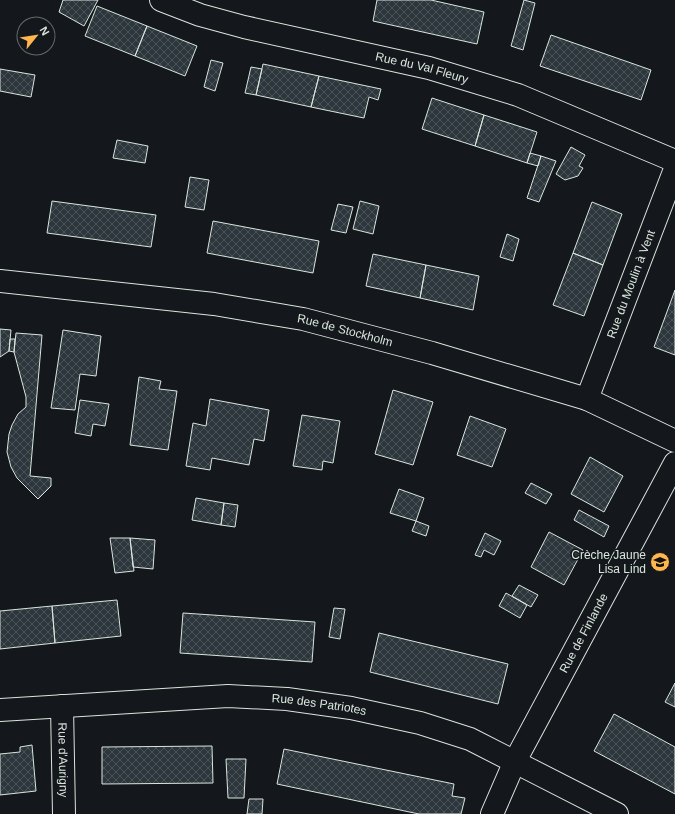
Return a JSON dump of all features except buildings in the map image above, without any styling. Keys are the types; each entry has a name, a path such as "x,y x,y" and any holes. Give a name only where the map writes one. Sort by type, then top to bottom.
{"street":[{"name":"Rue du Val Fleury","path":"161,0 200,15 244,27 429,68 518,95 675,161"},
{"name":"Rue du Moulin à Vent","path":"587,399 675,169"},
{"name":"Rue de Stockholm","path":"0,281 214,304 303,319 432,353 587,399 675,441"},
{"name":"Rue de Finlande","path":"492,814 515,762 675,463"},
{"name":"Rue des Patriotes","path":"0,710 228,696 287,699 351,708 420,723 470,739 617,814"},
{"name":"Rue d'Aurigny","path":"62,706 64,814"}],"place":[{"name":"Crèche Jaune Lisa Lind","path":"660,562"}]}
